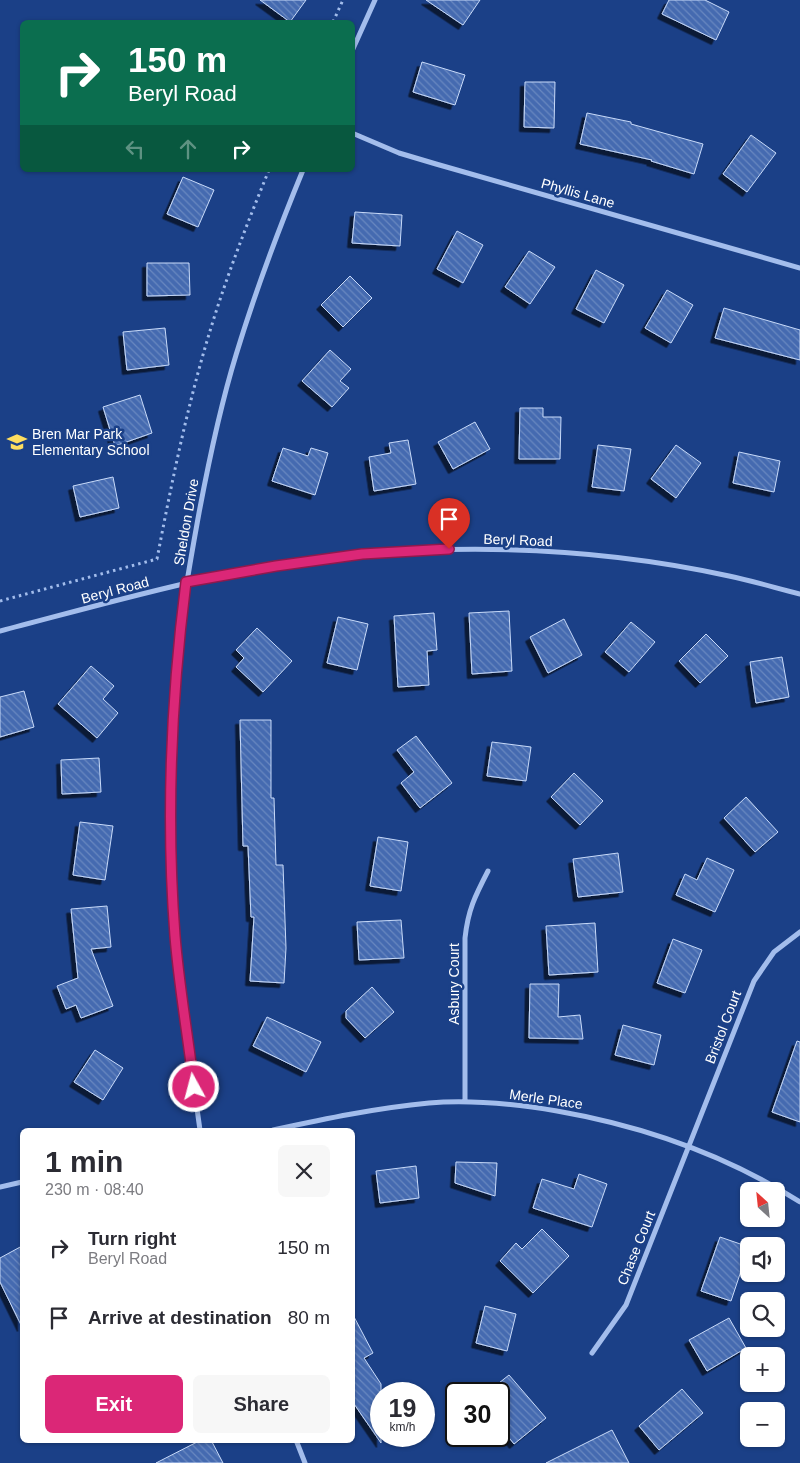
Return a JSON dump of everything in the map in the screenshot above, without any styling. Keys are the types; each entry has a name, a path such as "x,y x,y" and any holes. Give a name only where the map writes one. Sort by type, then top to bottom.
{"street":[{"path":"355,45 375,0"},
{"name":"Phyllis Lane","path":"355,134 399,153 800,268"},
{"name":"Sheldon Drive","path":"200,1128 176,937 172,869 171,792 178,646 186,582 208,465 236,356 271,250 302,172"},
{"name":"Beryl Road","path":"0,631 186,582 276,566 362,554 449,549 545,551 645,561 729,576 800,594"},
{"name":"Asbury Court","path":"465,1102 465,938 468,916 474,897 488,871"},
{"name":"Bristol Court","path":"689,1146 754,981 774,952 800,932"},
{"name":"Merle Place","path":"283,1128 352,1114 430,1103 465,1102 534,1107 598,1118 689,1146 745,1171 800,1202"},
{"name":"Chase Court","path":"592,1353 626,1305 689,1146"},
{"path":"0,1186 20,1182"},
{"path":"297,1443 305,1463"}],"path":[{"path":"334,20 342,0"},
{"path":"0,601 157,559 188,413 207,341 243,234 268,172"}],"building":[{"path":"260,0 306,0 291,20 287,20"},
{"path":"426,0 480,0 463,25"},
{"path":"669,0 705,0 729,12 716,40 662,14"},
{"path":"422,62 465,75 455,105 413,92"},
{"path":"525,82 555,82 554,128 524,127"},
{"path":"587,113 631,122 631,124 703,144 694,174 652,160 580,144"},
{"path":"751,135 776,153 747,192 723,174"},
{"path":"183,177 214,190 198,227 167,214"},
{"path":"355,212 402,215 400,246 352,243"},
{"path":"457,231 483,245 463,283 437,269"},
{"path":"529,251 555,267 530,304 505,287"},
{"path":"147,263 189,263 190,295 147,296"},
{"path":"596,270 624,285 604,323 576,309"},
{"path":"350,276 372,298 343,327 321,305"},
{"path":"667,290 693,305 671,343 645,328"},
{"path":"724,308 800,330 800,360 715,338"},
{"path":"165,328 169,365 127,370 123,332"},
{"path":"330,350 351,369 340,381 349,388 332,407 302,381"},
{"path":"140,395 152,433 115,446 103,407"},
{"path":"520,408 543,408 543,417 561,417 560,459 519,459"},
{"path":"475,422 490,449 453,469 438,442"},
{"path":"408,440 416,484 374,491 369,457 391,453 389,443"},
{"path":"598,445 631,449 624,491 592,487"},
{"path":"676,445 701,463 676,498 651,479"},
{"path":"283,448 308,456 311,448 328,453 315,495 272,481"},
{"path":"739,452 780,461 774,492 733,483"},
{"path":"113,477 119,508 80,517 73,486"},
{"path":"509,611 512,671 472,674 469,613"},
{"path":"434,613 437,650 427,651 429,685 398,687 394,616"},
{"path":"338,617 368,624 357,670 327,663"},
{"path":"564,619 582,655 548,673 530,637"},
{"path":"631,622 655,642 629,672 605,652"},
{"path":"257,628 292,661 263,692 236,667 244,658 236,650"},
{"path":"706,634 728,656 700,683 679,661"},
{"path":"782,657 789,697 756,703 750,662"},
{"path":"91,666 114,686 103,699 118,713 97,738 58,704"},
{"path":"24,691 34,727 0,737 0,697"},
{"path":"240,720 271,720 271,798 274,798 276,865 283,865 286,948 284,983 250,981 254,917 251,917 248,846 243,846"},
{"path":"416,736 452,783 420,808 401,783 414,772 397,750"},
{"path":"492,742 531,747 526,781 487,776"},
{"path":"99,758 101,792 62,794 61,760"},
{"path":"574,773 603,801 580,825 551,797"},
{"path":"746,797 778,832 755,852 724,818"},
{"path":"80,822 113,826 105,880 73,875"},
{"path":"378,837 408,842 401,891 370,886"},
{"path":"618,853 623,892 578,897 573,859"},
{"path":"707,858 734,870 715,912 676,895 685,874 697,880"},
{"path":"107,906 111,947 91,949 113,1006 81,1018 76,1005 66,1009 57,986 78,978 71,909"},
{"path":"401,920 404,958 359,960 357,922"},
{"path":"595,923 598,972 549,975 546,926"},
{"path":"673,939 702,950 685,993 657,983"},
{"path":"530,984 559,984 558,1017 580,1015 583,1039 529,1038"},
{"path":"372,987 394,1012 365,1038 346,1018 346,1011"},
{"path":"267,1017 321,1042 306,1072 253,1046"},
{"path":"623,1025 661,1035 654,1065 615,1055"},
{"path":"797,1041 800,1042 800,1122 772,1112"},
{"path":"95,1050 123,1068 103,1100 74,1082"},
{"path":"456,1162 497,1163 495,1196 455,1183"},
{"path":"416,1166 419,1198 380,1203 376,1171"},
{"path":"579,1174 607,1184 592,1227 533,1208 542,1179 574,1189"},
{"path":"542,1229 569,1256 533,1293 500,1261 516,1243 522,1249"},
{"path":"720,1237 740,1244 740,1274 731,1301 701,1291"},
{"path":"20,1247 20,1323 0,1282 0,1258"},
{"path":"485,1306 516,1314 507,1351 476,1343"},
{"path":"729,1318 745,1347 740,1347 740,1352 707,1371 689,1340"},
{"path":"355,1319 373,1353 364,1358 380,1382 370,1382 370,1427 355,1405"},
{"path":"509,1375 546,1418 514,1444 510,1439 510,1382 500,1382"},
{"path":"682,1389 703,1413 659,1450 639,1426"},
{"path":"612,1430 629,1463 546,1463"},
{"path":"195,1443 213,1443 223,1463 156,1463"}],"place":[{"name":"Bren Mar Park Elementary School","path":"17,442"}],"route":[{"path":"194,1087 176,937 172,869 171,792 174,704 178,646 186,582 276,566 362,554 449,549"}]}
